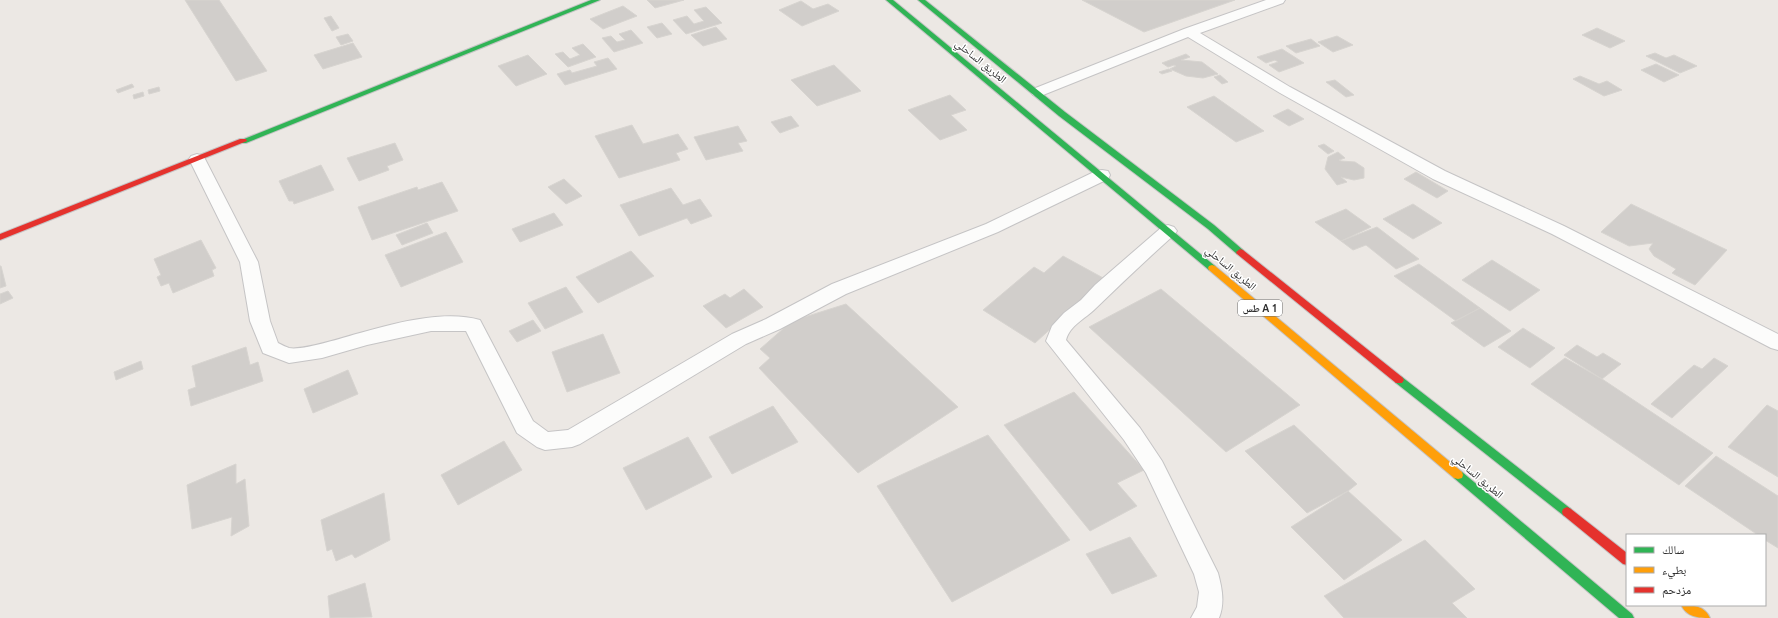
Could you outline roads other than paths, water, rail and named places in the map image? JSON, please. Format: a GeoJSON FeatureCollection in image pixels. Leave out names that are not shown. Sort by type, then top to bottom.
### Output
{"type":"FeatureCollection","features":[{"type":"Feature","properties":{"kind":"main road"},"geometry":{"type":"LineString","coordinates":[[0,237],[597,0]]}},
{"type":"Feature","properties":{"kind":"main road","name":"الطريق الساحلي"},"geometry":{"type":"LineString","coordinates":[[889,0],[1102,175],[1628,618]]}},
{"type":"Feature","properties":{"kind":"main road","name":"الطريق الساحلي"},"geometry":{"type":"LineString","coordinates":[[921,0],[1038,92],[1062,114],[1211,227],[1272,279],[1626,559]]}},
{"type":"Feature","properties":{"kind":"main road"},"geometry":{"type":"LineString","coordinates":[[918,25],[941,16]]}},
{"type":"Feature","properties":{"kind":"main road"},"geometry":{"type":"LineString","coordinates":[[1688,606],[1704,618]]}},
{"type":"Feature","properties":{"kind":"street"},"geometry":{"type":"LineString","coordinates":[[1038,92],[1189,32],[1278,0]]}},
{"type":"Feature","properties":{"kind":"street"},"geometry":{"type":"LineString","coordinates":[[1189,32],[1285,90],[1439,174],[1558,230],[1778,343]]}},
{"type":"Feature","properties":{"kind":"street"},"geometry":{"type":"LineString","coordinates":[[197,159],[249,262],[260,321],[270,348],[289,356],[322,351],[367,338],[431,324],[457,323],[473,325],[525,427],[545,441],[572,438],[739,339],[773,324],[839,289],[992,228],[1102,175]]}},
{"type":"Feature","properties":{"kind":"street"},"geometry":{"type":"LineString","coordinates":[[1168,231],[1102,290],[1088,306],[1070,318],[1059,331],[1056,341],[1132,434],[1154,467],[1206,573],[1211,592],[1210,612],[1203,618]]}}]}
